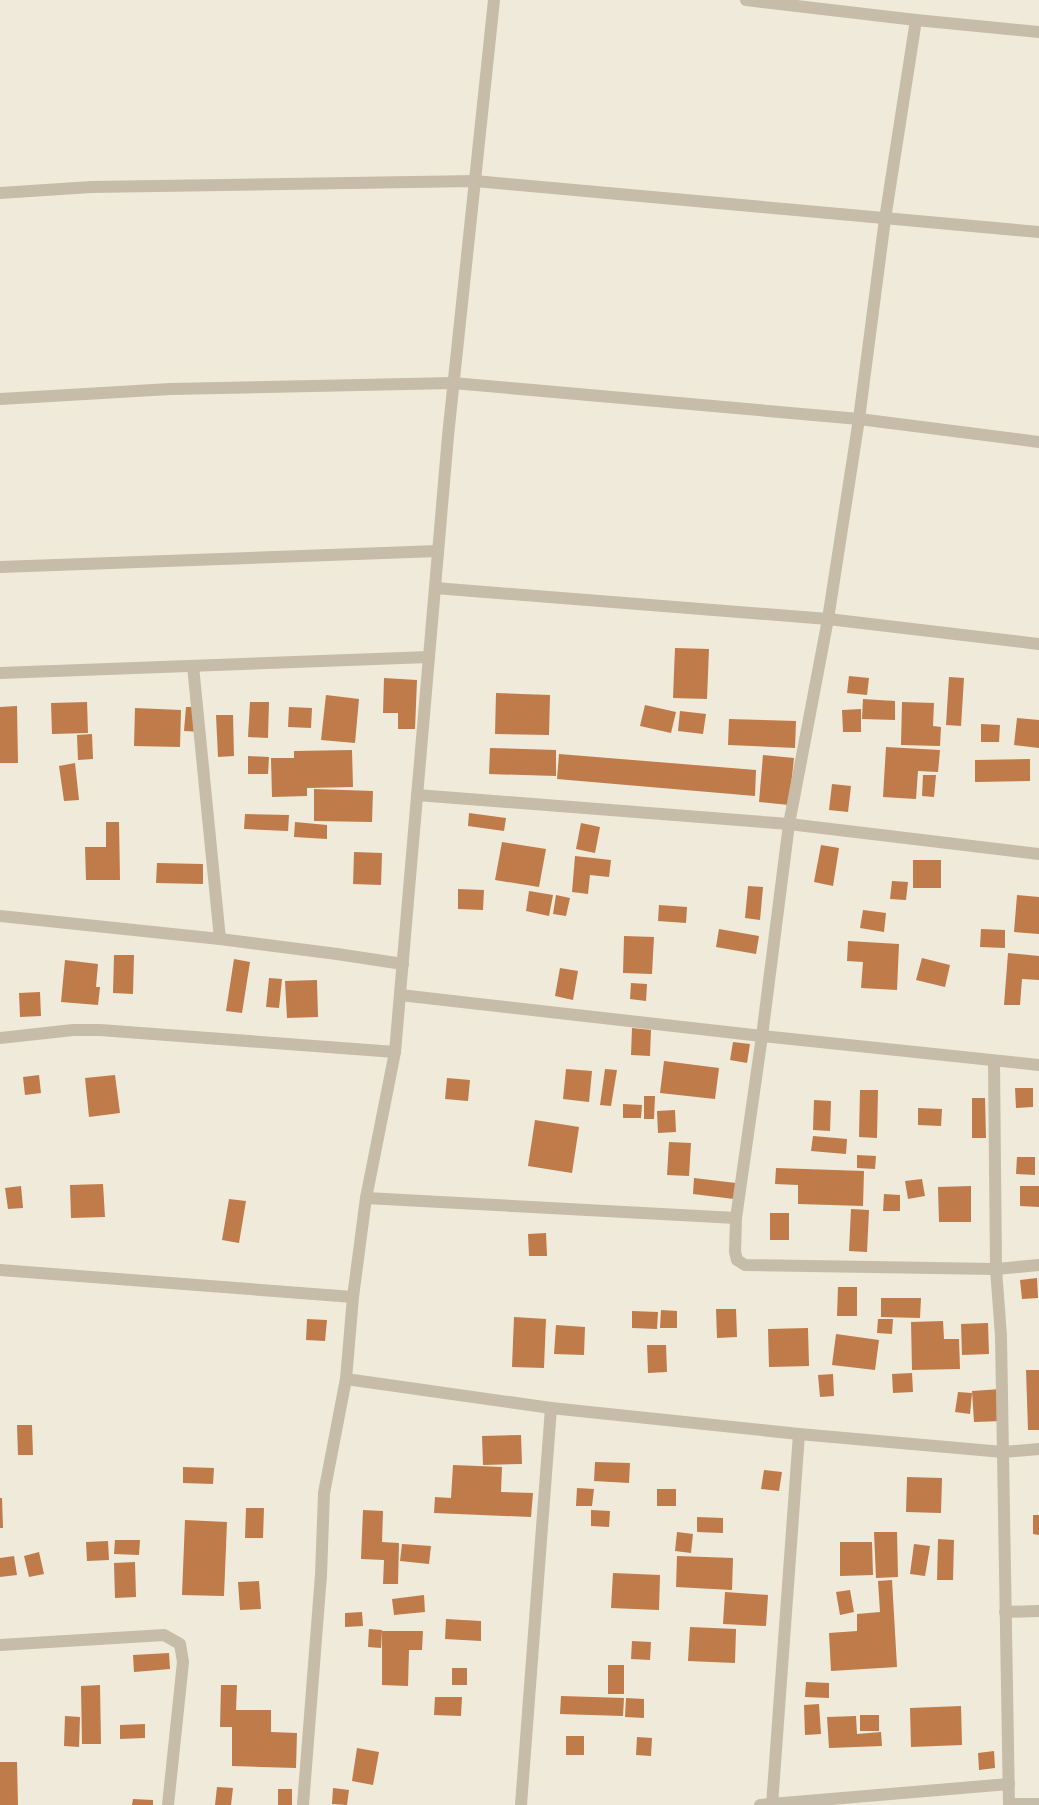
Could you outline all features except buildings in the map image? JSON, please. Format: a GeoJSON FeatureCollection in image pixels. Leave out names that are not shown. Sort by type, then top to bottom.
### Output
{"type":"FeatureCollection","features":[{"type":"Feature","properties":{"kind":"street"},"geometry":{"type":"LineString","coordinates":[[303,1805],[321,1575],[324,1493],[346,1379],[366,1198],[395,1052],[453,383],[494,0]]}},
{"type":"Feature","properties":{"kind":"street"},"geometry":{"type":"LineString","coordinates":[[746,0],[1039,32]]}},
{"type":"Feature","properties":{"kind":"street"},"geometry":{"type":"LineString","coordinates":[[916,20],[885,219],[859,418],[828,619],[789,824],[762,1036],[736,1218],[735,1252],[737,1260],[746,1265],[996,1269],[1039,1265]]}},
{"type":"Feature","properties":{"kind":"street"},"geometry":{"type":"LineString","coordinates":[[0,193],[91,187],[475,181],[1039,232]]}},
{"type":"Feature","properties":{"kind":"street"},"geometry":{"type":"LineString","coordinates":[[0,399],[170,389],[453,383],[859,418],[1039,442]]}},
{"type":"Feature","properties":{"kind":"street"},"geometry":{"type":"LineString","coordinates":[[0,567],[438,551]]}},
{"type":"Feature","properties":{"kind":"street"},"geometry":{"type":"LineString","coordinates":[[435,588],[828,619],[1039,644]]}},
{"type":"Feature","properties":{"kind":"street"},"geometry":{"type":"LineString","coordinates":[[0,673],[429,657]]}},
{"type":"Feature","properties":{"kind":"street"},"geometry":{"type":"LineString","coordinates":[[193,666],[220,939]]}},
{"type":"Feature","properties":{"kind":"street"},"geometry":{"type":"LineString","coordinates":[[417,795],[789,824],[1039,854]]}},
{"type":"Feature","properties":{"kind":"street"},"geometry":{"type":"LineString","coordinates":[[0,916],[220,939],[403,964]]}},
{"type":"Feature","properties":{"kind":"street"},"geometry":{"type":"LineString","coordinates":[[400,995],[1039,1065]]}},
{"type":"Feature","properties":{"kind":"street"},"geometry":{"type":"LineString","coordinates":[[0,1038],[73,1030],[100,1030],[395,1052]]}},
{"type":"Feature","properties":{"kind":"street"},"geometry":{"type":"LineString","coordinates":[[994,1061],[996,1269],[1001,1336],[1009,1805],[1039,1804]]}},
{"type":"Feature","properties":{"kind":"street"},"geometry":{"type":"LineString","coordinates":[[366,1198],[736,1218]]}},
{"type":"Feature","properties":{"kind":"street"},"geometry":{"type":"LineString","coordinates":[[0,1270],[354,1297]]}},
{"type":"Feature","properties":{"kind":"street"},"geometry":{"type":"LineString","coordinates":[[346,1379],[551,1408],[799,1434],[1003,1452],[1039,1449]]}},
{"type":"Feature","properties":{"kind":"street"},"geometry":{"type":"LineString","coordinates":[[521,1805],[551,1408]]}},
{"type":"Feature","properties":{"kind":"street"},"geometry":{"type":"LineString","coordinates":[[772,1805],[799,1434]]}},
{"type":"Feature","properties":{"kind":"street"},"geometry":{"type":"LineString","coordinates":[[1005,1612],[1039,1611]]}},
{"type":"Feature","properties":{"kind":"street"},"geometry":{"type":"LineString","coordinates":[[0,1645],[164,1635],[180,1644],[183,1662],[168,1805]]}},
{"type":"Feature","properties":{"kind":"street"},"geometry":{"type":"LineString","coordinates":[[760,1805],[1009,1784]]}}]}
